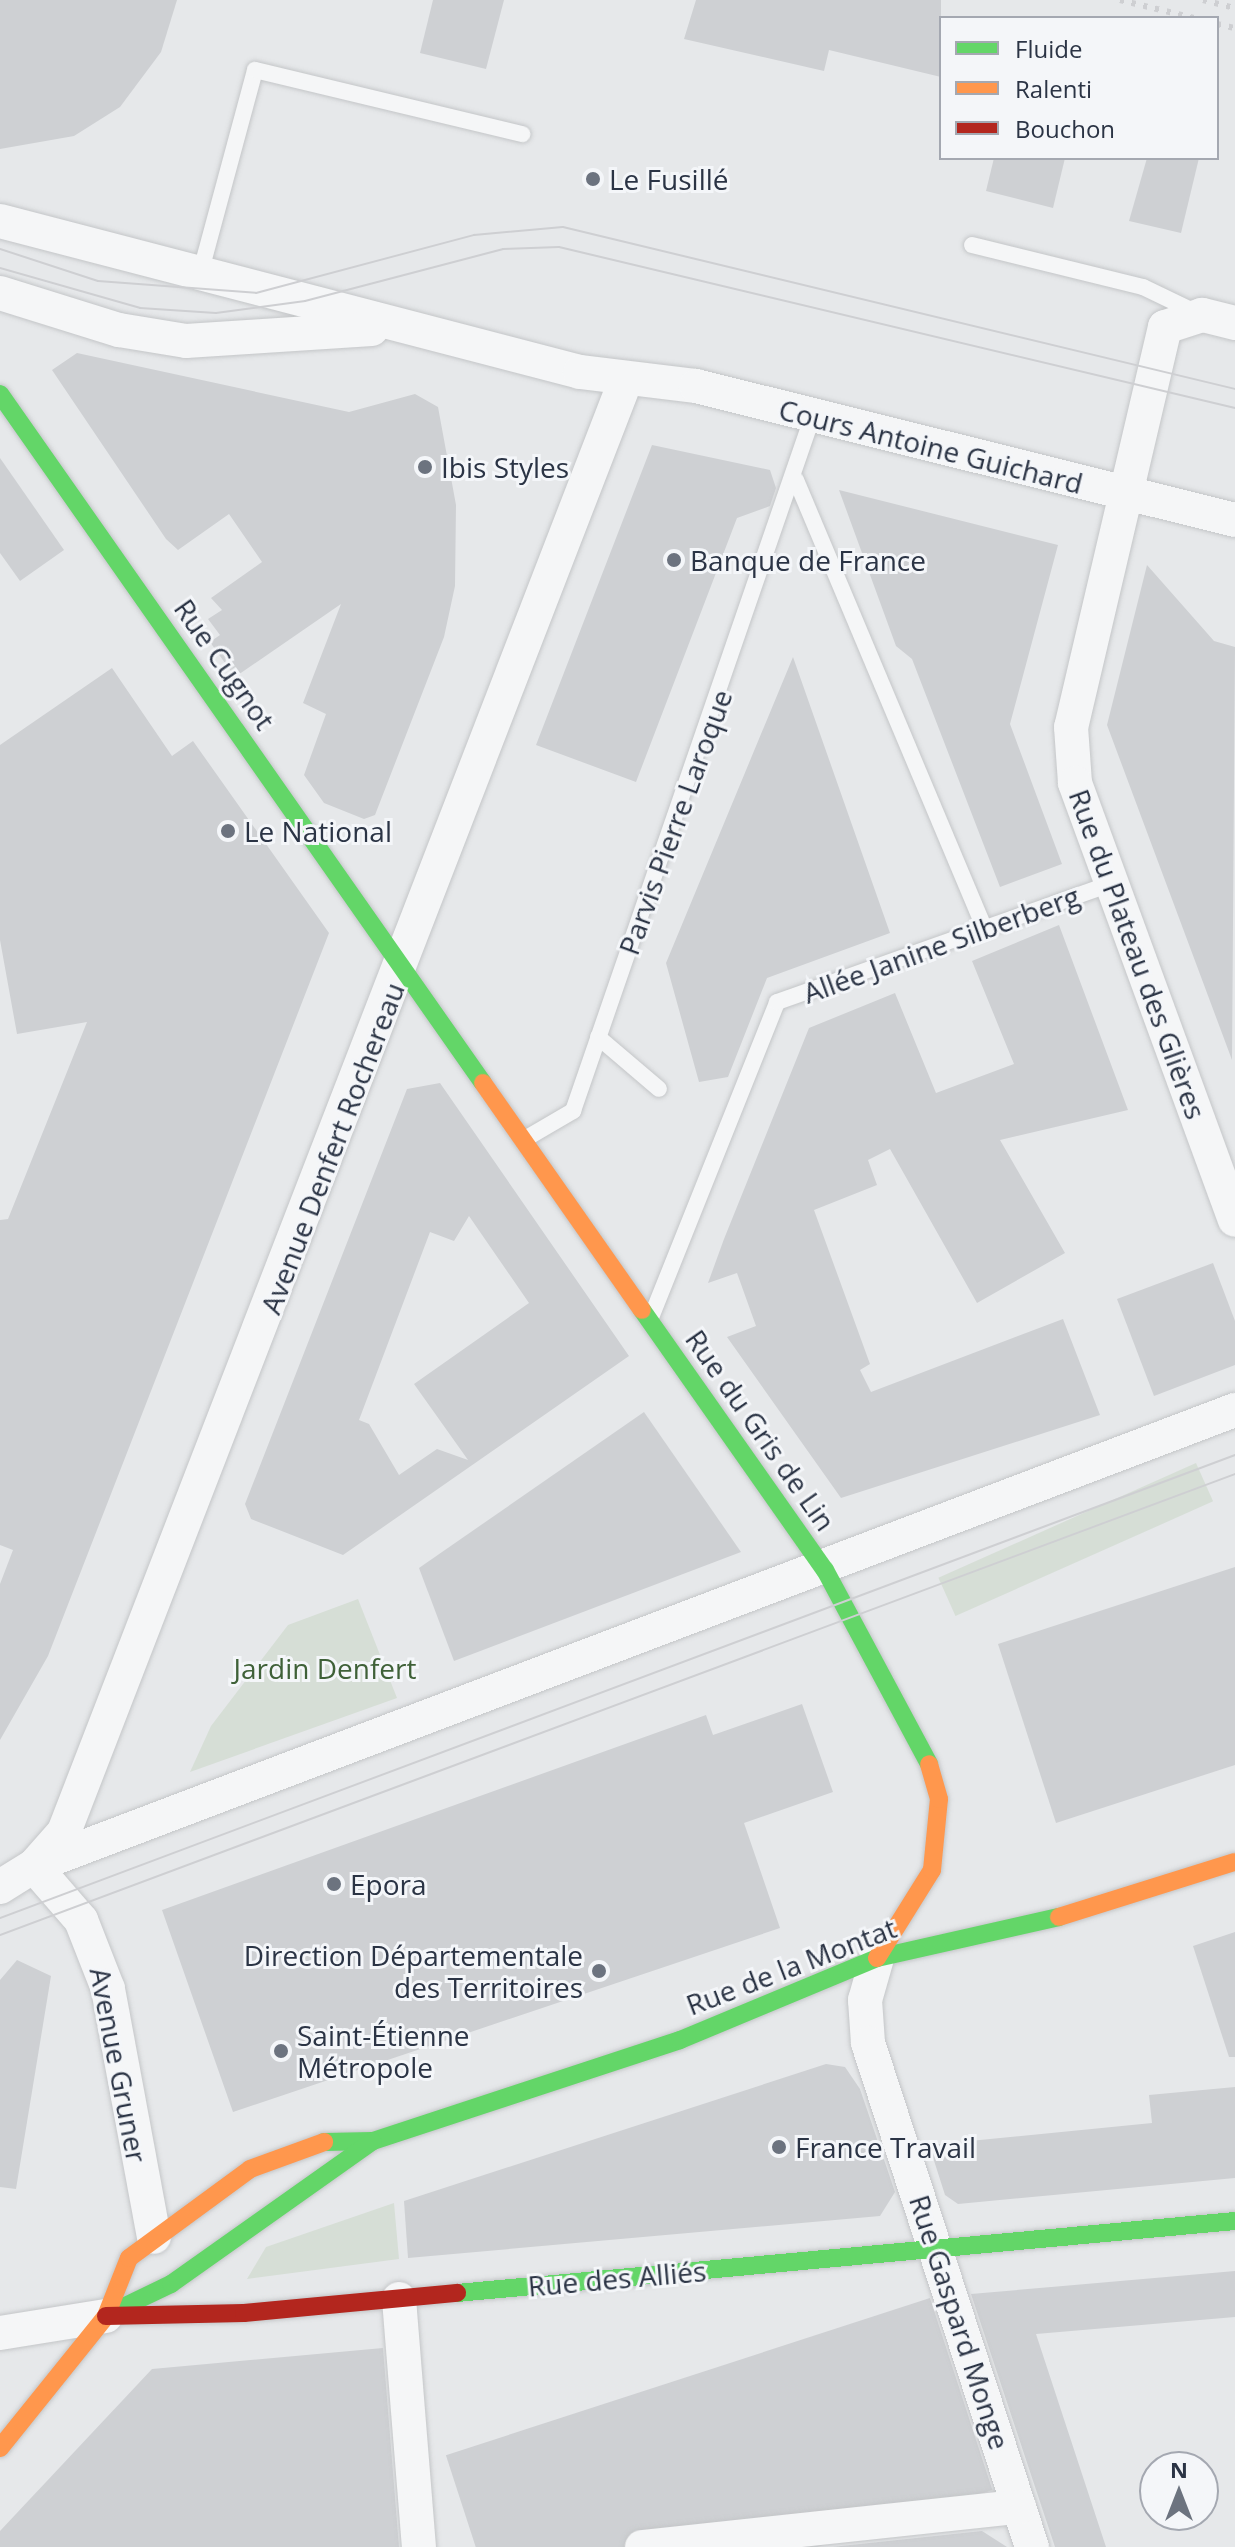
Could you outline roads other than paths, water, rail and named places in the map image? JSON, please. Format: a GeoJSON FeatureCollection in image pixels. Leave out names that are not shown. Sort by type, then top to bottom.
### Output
{"type":"FeatureCollection","features":[{"type":"Feature","properties":{"kind":"main road","name":"Rue Cugnot"},"geometry":{"type":"LineString","coordinates":[[0,394],[403,967]]}},
{"type":"Feature","properties":{"kind":"main road","name":"Rue du Gris de Lin"},"geometry":{"type":"LineString","coordinates":[[403,967],[825,1570],[924,1747],[939,1799],[932,1870],[877,1958]]}},
{"type":"Feature","properties":{"kind":"main road","name":"Rue de la Montat"},"geometry":{"type":"LineString","coordinates":[[106,2316],[171,2284],[373,2141],[680,2040],[877,1958],[1046,1921],[1235,1862]]}},
{"type":"Feature","properties":{"kind":"main road","name":"Rue de la Montat"},"geometry":{"type":"LineString","coordinates":[[106,2316],[129,2258],[222,2187],[288,2153],[318,2142],[373,2141]]}},
{"type":"Feature","properties":{"kind":"main road","name":"Rue des Alliés"},"geometry":{"type":"LineString","coordinates":[[106,2316],[399,2299],[1235,2221]]}},
{"type":"Feature","properties":{"kind":"main road"},"geometry":{"type":"LineString","coordinates":[[0,2448],[106,2316]]}},
{"type":"Feature","properties":{"kind":"street","name":"Cours Antoine Guichard"},"geometry":{"type":"LineString","coordinates":[[0,221],[625,382],[663,380],[1235,520]]}},
{"type":"Feature","properties":{"kind":"street"},"geometry":{"type":"LineString","coordinates":[[0,293],[119,330],[186,341],[407,328]]}},
{"type":"Feature","properties":{"kind":"street"},"geometry":{"type":"LineString","coordinates":[[1202,315],[1235,323]]}},
{"type":"Feature","properties":{"kind":"street","name":"Rue du Plateau des Glières"},"geometry":{"type":"LineString","coordinates":[[1202,315],[1165,327],[1123,495],[1071,727],[1075,783],[1235,1220]]}},
{"type":"Feature","properties":{"kind":"street","name":"Avenue Denfert Rochereau"},"geometry":{"type":"LineString","coordinates":[[0,1887],[34,1866],[64,1832],[403,967],[625,382]]}},
{"type":"Feature","properties":{"kind":"street"},"geometry":{"type":"LineString","coordinates":[[34,1866],[825,1570],[1235,1410]]}},
{"type":"Feature","properties":{"kind":"street","name":"Avenue Gruner"},"geometry":{"type":"LineString","coordinates":[[34,1866],[81,1920],[104,1974],[154,2237]]}},
{"type":"Feature","properties":{"kind":"street","name":"Rue Gaspard Monge"},"geometry":{"type":"LineString","coordinates":[[877,1958],[865,2000],[868,2043],[1032,2547]]}},
{"type":"Feature","properties":{"kind":"street"},"geometry":{"type":"LineString","coordinates":[[399,2299],[419,2547]]}},
{"type":"Feature","properties":{"kind":"street","name":"Rue des Alliés"},"geometry":{"type":"LineString","coordinates":[[0,2333],[106,2316]]}},
{"type":"Feature","properties":{"kind":"street"},"geometry":{"type":"LineString","coordinates":[[642,2547],[1019,2507]]}},
{"type":"Feature","properties":{"kind":"lane"},"geometry":{"type":"LineString","coordinates":[[200,274],[255,70],[522,134]]}},
{"type":"Feature","properties":{"kind":"lane"},"geometry":{"type":"LineString","coordinates":[[972,245],[1143,287],[1202,315]]}},
{"type":"Feature","properties":{"kind":"lane","name":"Parvis Pierre Laroque"},"geometry":{"type":"LineString","coordinates":[[524,1140],[573,1111],[796,480],[813,415]]}},
{"type":"Feature","properties":{"kind":"lane"},"geometry":{"type":"LineString","coordinates":[[796,480],[984,928]]}},
{"type":"Feature","properties":{"kind":"lane","name":"Allée Janine Silberberg"},"geometry":{"type":"LineString","coordinates":[[650,1320],[777,1002],[1111,884]]}},
{"type":"Feature","properties":{"kind":"lane"},"geometry":{"type":"LineString","coordinates":[[598,1037],[659,1089]]}},
{"type":"Feature","properties":{"kind":"tram line"},"geometry":{"type":"LineString","coordinates":[[0,249],[98,281],[256,293],[474,235],[563,227],[1235,389]]}},
{"type":"Feature","properties":{"kind":"tram line"},"geometry":{"type":"LineString","coordinates":[[0,268],[140,308],[216,313],[305,301],[503,249],[559,247],[1235,408]]}},
{"type":"Feature","properties":{"kind":"tram line"},"geometry":{"type":"LineString","coordinates":[[0,1918],[1235,1455]]}},
{"type":"Feature","properties":{"kind":"tram line"},"geometry":{"type":"LineString","coordinates":[[0,1935],[1235,1474]]}},
{"type":"Feature","properties":{"kind":"railway"},"geometry":{"type":"LineString","coordinates":[[1120,0],[1186,16]]}},
{"type":"Feature","properties":{"kind":"railway"},"geometry":{"type":"LineString","coordinates":[[1203,0],[1235,8]]}},
{"type":"Feature","properties":{"kind":"railway"},"geometry":{"type":"LineString","coordinates":[[1219,24],[1235,28]]}},
{"type":"Feature","properties":{"kind":"place","name":"Le Fusillé"},"geometry":{"type":"Point","coordinates":[593,179]}},
{"type":"Feature","properties":{"kind":"place","name":"Ibis Styles"},"geometry":{"type":"Point","coordinates":[425,467]}},
{"type":"Feature","properties":{"kind":"place","name":"Banque de France"},"geometry":{"type":"Point","coordinates":[674,560]}},
{"type":"Feature","properties":{"kind":"place","name":"Le National"},"geometry":{"type":"Point","coordinates":[228,831]}},
{"type":"Feature","properties":{"kind":"place","name":"Epora"},"geometry":{"type":"Point","coordinates":[334,1884]}},
{"type":"Feature","properties":{"kind":"place","name":"Direction Départementale des Territoires"},"geometry":{"type":"Point","coordinates":[599,1971]}},
{"type":"Feature","properties":{"kind":"place","name":"Saint-Étienne Métropole"},"geometry":{"type":"Point","coordinates":[281,2051]}},
{"type":"Feature","properties":{"kind":"place","name":"France Travail"},"geometry":{"type":"Point","coordinates":[779,2147]}},
{"type":"Feature","properties":{"kind":"park label","name":"Jardin Denfert"},"geometry":{"type":"Point","coordinates":[325,1668]}}]}
